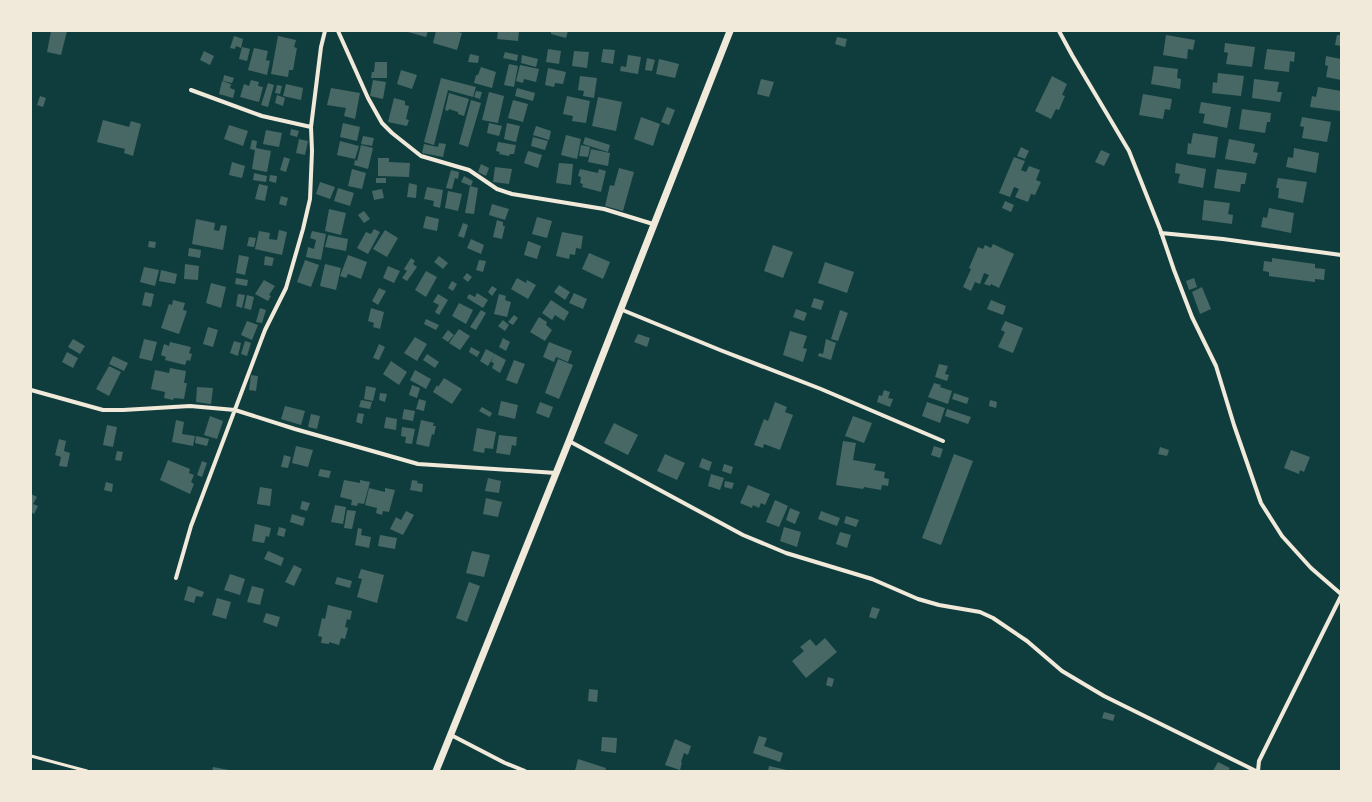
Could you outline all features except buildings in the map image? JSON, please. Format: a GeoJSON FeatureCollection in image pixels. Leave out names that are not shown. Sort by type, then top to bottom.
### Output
{"type":"FeatureCollection","features":[{"type":"Feature","properties":{"kind":"street"},"geometry":{"type":"LineString","coordinates":[[176,578],[191,526],[265,330],[286,288],[303,229],[310,199],[312,151],[311,127],[321,47],[325,31]]}},
{"type":"Feature","properties":{"kind":"street"},"geometry":{"type":"LineString","coordinates":[[338,31],[365,91],[382,123],[420,156],[469,170],[497,189],[512,194],[604,209],[653,224]]}},
{"type":"Feature","properties":{"kind":"street"},"geometry":{"type":"LineString","coordinates":[[436,771],[569,441],[730,31]]}},
{"type":"Feature","properties":{"kind":"street"},"geometry":{"type":"LineString","coordinates":[[569,441],[743,535],[786,553],[872,579],[918,599],[939,605],[980,612],[1027,641],[1062,671],[1104,696],[1256,771],[1259,761],[1341,595],[1311,568],[1282,536],[1260,503],[1216,366],[1192,317],[1129,151],[1059,31]]}},
{"type":"Feature","properties":{"kind":"street"},"geometry":{"type":"LineString","coordinates":[[191,90],[262,116],[311,127]]}},
{"type":"Feature","properties":{"kind":"street"},"geometry":{"type":"LineString","coordinates":[[1161,233],[1341,255]]}},
{"type":"Feature","properties":{"kind":"street"},"geometry":{"type":"LineString","coordinates":[[620,309],[821,389],[943,441]]}},
{"type":"Feature","properties":{"kind":"street"},"geometry":{"type":"LineString","coordinates":[[31,390],[103,410],[190,406],[235,410],[295,429],[418,464],[556,473]]}},
{"type":"Feature","properties":{"kind":"street"},"geometry":{"type":"LineString","coordinates":[[451,735],[505,763],[525,771]]}},
{"type":"Feature","properties":{"kind":"lane"},"geometry":{"type":"LineString","coordinates":[[31,756],[87,771]]}}]}
